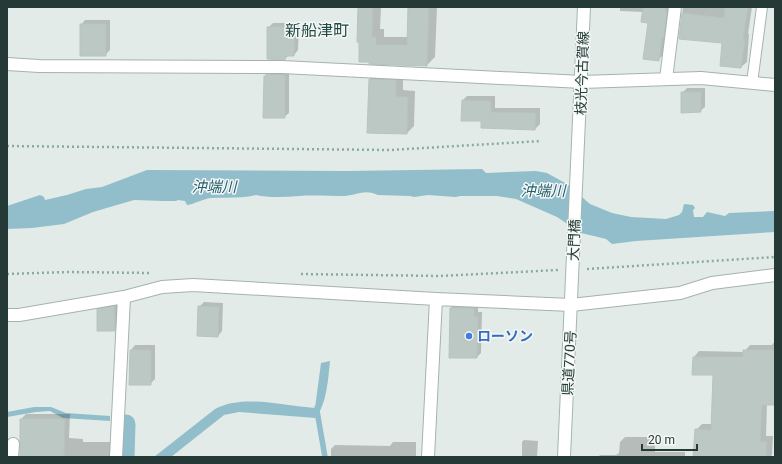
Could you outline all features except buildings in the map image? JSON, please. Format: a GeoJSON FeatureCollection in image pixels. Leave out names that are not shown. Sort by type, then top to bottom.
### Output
{"type":"FeatureCollection","features":[{"type":"Feature","properties":{"kind":"street","name":"枝光今古賀線"},"geometry":{"type":"LineString","coordinates":[[579,139],[584,7]]}},
{"type":"Feature","properties":{"kind":"street"},"geometry":{"type":"LineString","coordinates":[[666,78],[675,7]]}},
{"type":"Feature","properties":{"kind":"street"},"geometry":{"type":"LineString","coordinates":[[7,64],[39,66],[282,67],[582,82],[701,78],[775,85]]}},
{"type":"Feature","properties":{"kind":"street","name":"大門橋"},"geometry":{"type":"LineString","coordinates":[[573,270],[579,139]]}},
{"type":"Feature","properties":{"kind":"street","name":"県道770号"},"geometry":{"type":"LineString","coordinates":[[564,457],[573,270]]}},
{"type":"Feature","properties":{"kind":"street"},"geometry":{"type":"LineString","coordinates":[[7,315],[19,315],[124,297],[162,287],[192,285],[572,305],[680,293],[712,283],[775,275]]}},
{"type":"Feature","properties":{"kind":"street"},"geometry":{"type":"LineString","coordinates":[[116,457],[124,297]]}},
{"type":"Feature","properties":{"kind":"street"},"geometry":{"type":"LineString","coordinates":[[428,457],[436,299]]}},
{"type":"Feature","properties":{"kind":"street"},"geometry":{"type":"LineString","coordinates":[[12,457],[13,444]]}},
{"type":"Feature","properties":{"kind":"lane"},"geometry":{"type":"LineString","coordinates":[[752,83],[762,7]]}},
{"type":"Feature","properties":{"kind":"path"},"geometry":{"type":"LineString","coordinates":[[7,146],[390,150],[542,141]]}},
{"type":"Feature","properties":{"kind":"path"},"geometry":{"type":"LineString","coordinates":[[300,274],[440,276],[573,270],[775,257]]}},
{"type":"Feature","properties":{"kind":"path"},"geometry":{"type":"LineString","coordinates":[[7,274],[68,272],[152,273]]}},
{"type":"Feature","properties":{"kind":"water","name":"沖端川"},"geometry":{"type":"Polygon","coordinates":[[[482,169],[486,173],[536,171],[547,173],[567,184],[590,204],[612,213],[631,217],[666,219],[679,215],[682,212],[684,204],[693,205],[695,208],[693,210],[694,217],[703,217],[707,212],[725,216],[729,213],[775,211],[775,232],[636,241],[612,244],[606,239],[581,233],[557,217],[516,199],[497,196],[456,197],[428,195],[414,197],[378,195],[369,192],[345,196],[266,197],[256,195],[211,198],[187,205],[185,201],[178,200],[134,200],[93,212],[64,224],[7,229],[7,206],[40,195],[44,197],[45,200],[86,189],[102,187],[147,170],[347,171],[482,169]]]}},
{"type":"Feature","properties":{"kind":"water"},"geometry":{"type":"Polygon","coordinates":[[[330,361],[325,398],[316,418],[239,412],[224,415],[171,457],[154,457],[215,409],[226,405],[238,402],[264,402],[315,408],[321,363],[330,361]]]}},
{"type":"Feature","properties":{"kind":"water"},"geometry":{"type":"Polygon","coordinates":[[[34,407],[51,407],[66,413],[110,416],[110,421],[63,418],[50,411],[7,417],[7,412],[34,407]]]}},
{"type":"Feature","properties":{"kind":"waterway"},"geometry":{"type":"LineString","coordinates":[[317,408],[325,457]]}},
{"type":"Feature","properties":{"kind":"waterway"},"geometry":{"type":"LineString","coordinates":[[125,457],[126,424]]}},
{"type":"Feature","properties":{"kind":"place","name":"ローソン"},"geometry":{"type":"Point","coordinates":[469,336]}},
{"type":"Feature","properties":{"kind":"district","name":"新船津町"},"geometry":{"type":"Point","coordinates":[317,30]}}]}
